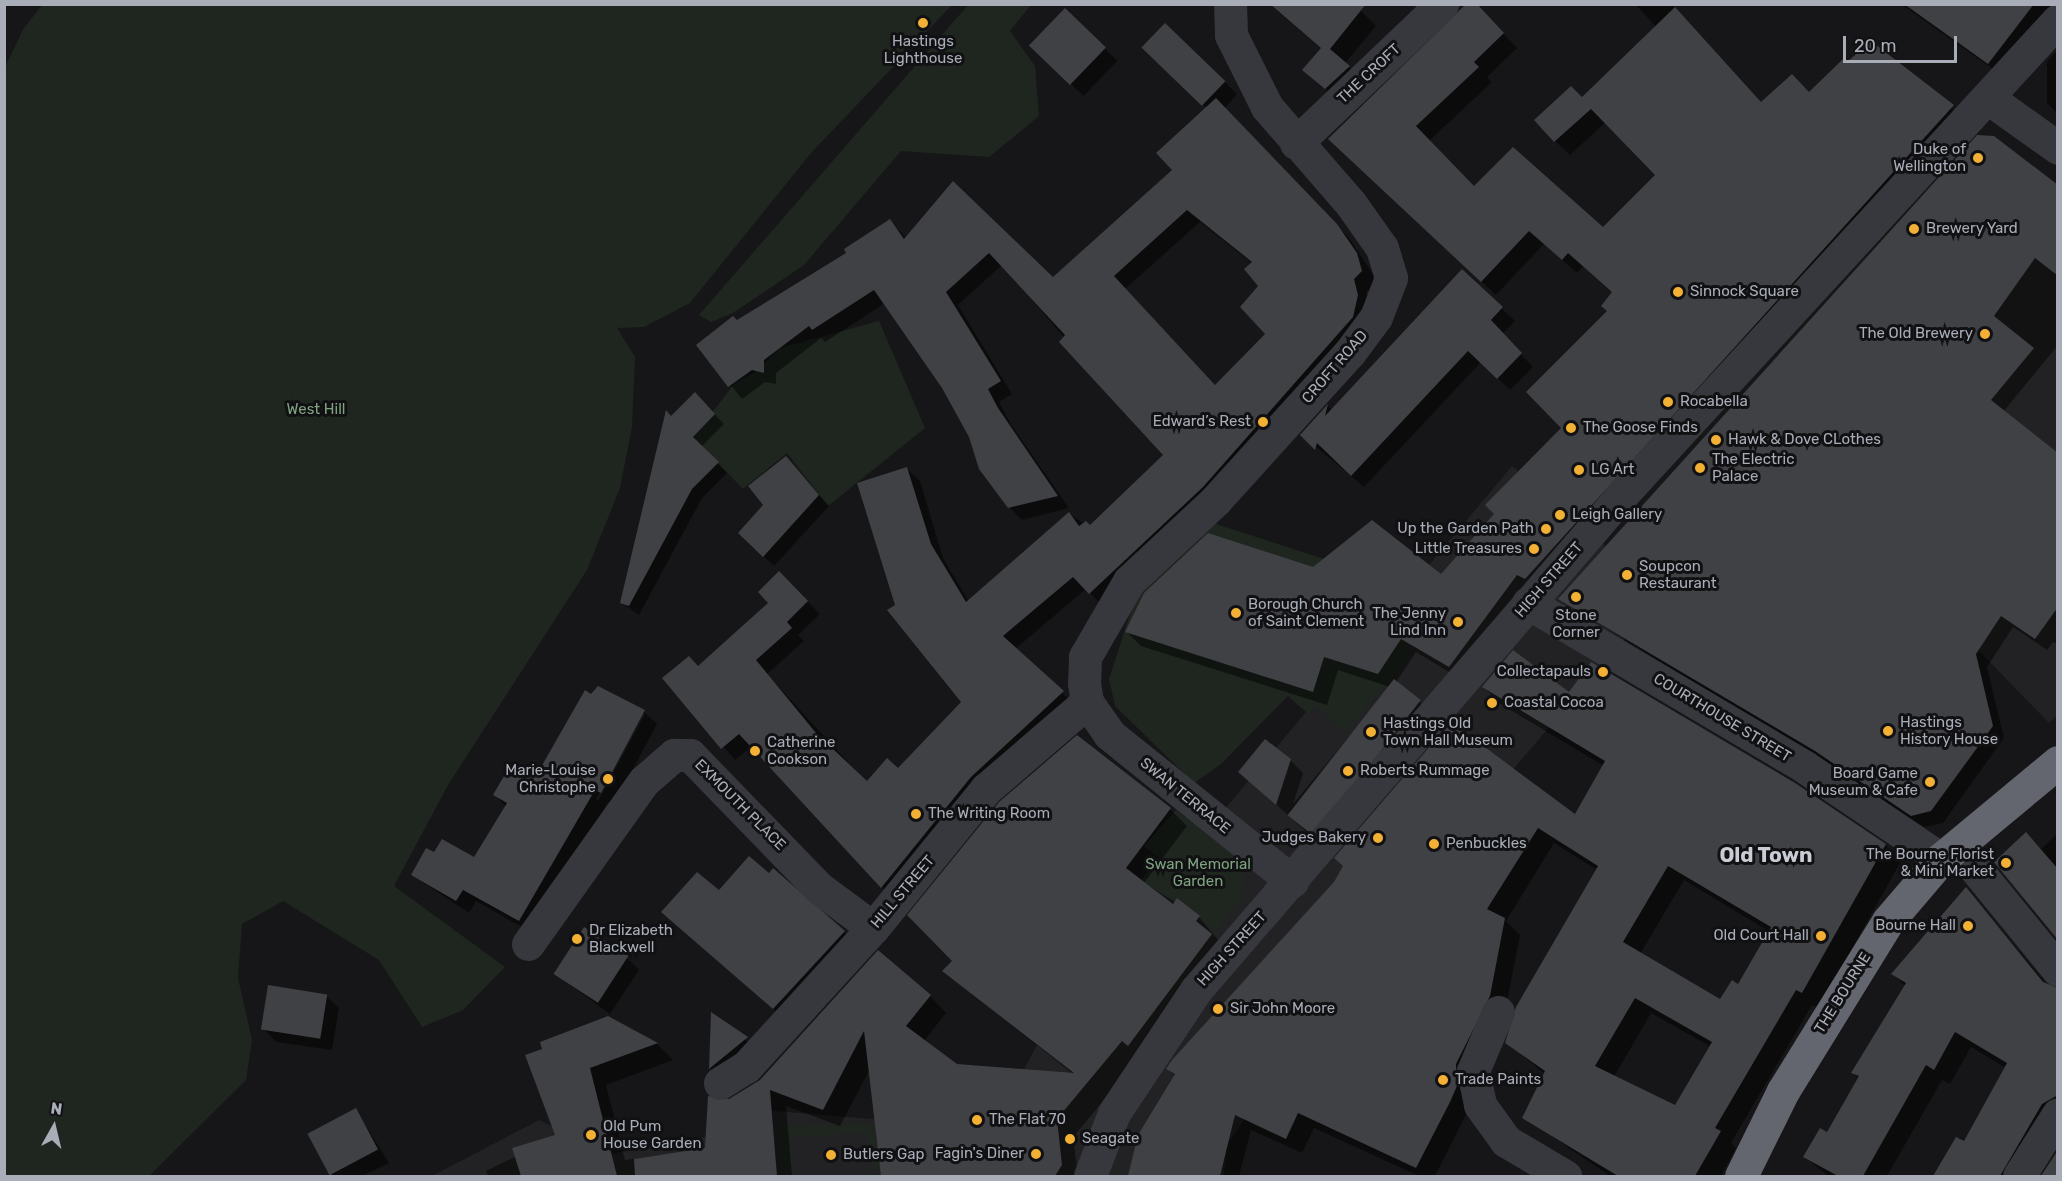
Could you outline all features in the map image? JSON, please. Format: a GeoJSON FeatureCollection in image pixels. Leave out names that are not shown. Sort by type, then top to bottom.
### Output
{"type":"FeatureCollection","features":[{"type":"Feature","properties":{"kind":"highway","name":"THE BOURNE"},"geometry":{"type":"LineString","coordinates":[[1741,1176],[1830,1012],[1888,921],[1949,853],[2058,762]]}},
{"type":"Feature","properties":{"kind":"street","name":"CROFT ROAD"},"geometry":{"type":"LineString","coordinates":[[1087,702],[1085,657],[1129,581],[1216,500],[1376,317],[1391,278],[1382,248],[1296,143],[1249,75],[1231,35],[1230,4]]}},
{"type":"Feature","properties":{"kind":"street","name":"THE CROFT"},"geometry":{"type":"LineString","coordinates":[[1296,143],[1442,4]]}},
{"type":"Feature","properties":{"kind":"street","name":"HIGH STREET"},"geometry":{"type":"LineString","coordinates":[[1090,1176],[1114,1113],[1160,1037],[1528,603],[1768,331],[1988,98],[2058,20]]}},
{"type":"Feature","properties":{"kind":"street"},"geometry":{"type":"LineString","coordinates":[[1988,98],[2058,148]]}},
{"type":"Feature","properties":{"kind":"street","name":"COURTHOUSE STREET"},"geometry":{"type":"LineString","coordinates":[[1528,603],[1949,853],[2058,970]]}},
{"type":"Feature","properties":{"kind":"street","name":"SWAN TERRACE"},"geometry":{"type":"LineString","coordinates":[[1087,702],[1125,747],[1292,882]]}},
{"type":"Feature","properties":{"kind":"street","name":"HILL STREET"},"geometry":{"type":"LineString","coordinates":[[720,1083],[747,1066],[873,928],[986,789],[1087,702]]}},
{"type":"Feature","properties":{"kind":"street","name":"EXMOUTH PLACE"},"geometry":{"type":"LineString","coordinates":[[528,944],[644,782],[674,754],[690,755],[819,888],[873,928]]}},
{"type":"Feature","properties":{"kind":"street"},"geometry":{"type":"LineString","coordinates":[[1498,1012],[1473,1071],[1480,1105],[1506,1141],[1565,1176]]}},
{"type":"Feature","properties":{"kind":"street"},"geometry":{"type":"LineString","coordinates":[[2019,1176],[2058,1114]]}},
{"type":"Feature","properties":{"kind":"shaded area"},"geometry":{"type":"Polygon","coordinates":[[[2035,258],[2057,276],[2058,715],[2049,723],[1977,649],[2057,535],[1932,407],[1989,277],[2018,282],[2035,258]]]}},
{"type":"Feature","properties":{"kind":"shaded area"},"geometry":{"type":"Polygon","coordinates":[[[1512,466],[1663,595],[1342,968],[1226,1147],[1224,1176],[432,1176],[539,1120],[610,1154],[710,1136],[739,1108],[872,1119],[1005,1105],[1054,1013],[1512,466]]]}},
{"type":"Feature","properties":{"kind":"green space","name":"West Hill"},"geometry":{"type":"Polygon","coordinates":[[[43,4],[952,5],[811,153],[690,303],[644,327],[617,328],[635,357],[632,427],[620,488],[587,570],[448,785],[394,886],[505,967],[463,1010],[422,1027],[379,960],[283,901],[242,924],[238,978],[252,1040],[246,1080],[149,1176],[5,1176],[4,69],[24,28],[43,4]]]}},
{"type":"Feature","properties":{"kind":"green space"},"geometry":{"type":"Polygon","coordinates":[[[968,5],[1031,5],[1010,31],[1035,66],[1039,116],[989,157],[901,151],[804,265],[733,313],[711,322],[699,315],[968,5]]]}},
{"type":"Feature","properties":{"kind":"green space"},"geometry":{"type":"Polygon","coordinates":[[[879,321],[925,428],[828,506],[787,453],[743,489],[693,437],[735,383],[757,371],[780,348],[879,321]]]}},
{"type":"Feature","properties":{"kind":"green space"},"geometry":{"type":"Polygon","coordinates":[[[1210,522],[1352,568],[1405,634],[1408,661],[1345,732],[1315,707],[1308,714],[1288,696],[1221,764],[1194,783],[1115,706],[1109,679],[1139,587],[1210,522]]]}},
{"type":"Feature","properties":{"kind":"green space","name":"Swan Memorial Garden"},"geometry":{"type":"Polygon","coordinates":[[[1176,810],[1232,851],[1244,869],[1242,898],[1216,931],[1141,880],[1159,858],[1144,846],[1176,810]]]}},
{"type":"Feature","properties":{"kind":"green space"},"geometry":{"type":"Polygon","coordinates":[[[873,1123],[879,1169],[872,1170],[866,1133],[793,1137],[787,1146],[796,1158],[783,1176],[779,1126],[873,1123]]]}},
{"type":"Feature","properties":{"kind":"building"},"geometry":{"type":"Polygon","coordinates":[[[1270,4],[1366,4],[1330,49],[1350,66],[1325,89],[1302,70],[1321,48],[1270,4]]]}},
{"type":"Feature","properties":{"kind":"building"},"geometry":{"type":"Polygon","coordinates":[[[1466,4],[1477,4],[1504,33],[1474,62],[1479,67],[1416,126],[1474,186],[1513,147],[1603,227],[1655,175],[1591,109],[1554,142],[1534,120],[1571,86],[1582,97],[1675,7],[1761,102],[1792,74],[1809,92],[1843,59],[1846,63],[1871,41],[1954,105],[1525,579],[1517,575],[1449,667],[1401,639],[1378,674],[1324,657],[1313,692],[1125,632],[1144,593],[1208,533],[1313,567],[1372,520],[1441,574],[1494,514],[1485,505],[1561,428],[1526,392],[1607,311],[1601,306],[1612,292],[1568,253],[1562,260],[1529,231],[1481,282],[1328,139],[1466,4]]]}},
{"type":"Feature","properties":{"kind":"building"},"geometry":{"type":"Polygon","coordinates":[[[1904,4],[2034,4],[1988,64],[1904,4]]]}},
{"type":"Feature","properties":{"kind":"building"},"geometry":{"type":"Polygon","coordinates":[[[1065,8],[1106,48],[1070,85],[1029,45],[1065,8]]]}},
{"type":"Feature","properties":{"kind":"building"},"geometry":{"type":"Polygon","coordinates":[[[1165,23],[1225,81],[1202,106],[1141,47],[1165,23]]]}},
{"type":"Feature","properties":{"kind":"building"},"geometry":{"type":"Polygon","coordinates":[[[1216,98],[1337,224],[1357,253],[1362,271],[1354,279],[1358,295],[1353,317],[1203,487],[1089,594],[1073,577],[1003,636],[1064,691],[971,777],[881,888],[739,734],[721,749],[662,678],[689,656],[698,666],[768,603],[758,592],[779,571],[808,601],[787,622],[792,628],[756,660],[816,733],[867,781],[887,758],[898,768],[961,702],[887,610],[895,605],[857,483],[907,467],[931,544],[966,602],[1069,512],[1079,526],[1086,521],[1090,525],[1163,455],[1059,342],[1065,335],[989,253],[946,292],[1001,381],[988,389],[998,408],[1058,496],[1008,508],[979,469],[969,437],[942,388],[874,290],[812,330],[809,326],[764,360],[764,373],[752,370],[728,387],[696,345],[733,316],[737,320],[846,253],[844,249],[890,219],[904,239],[953,181],[1053,277],[1172,170],[1156,153],[1216,98]],[[1187,210],[1114,276],[1215,385],[1265,334],[1240,307],[1258,286],[1244,269],[1252,262],[1187,210]]]}},
{"type":"Feature","properties":{"kind":"building"},"geometry":{"type":"Polygon","coordinates":[[[1977,135],[1994,136],[2058,185],[2058,276],[2035,258],[1994,316],[2034,348],[1991,400],[2058,453],[2058,607],[2035,639],[2001,616],[1976,654],[1993,726],[1931,811],[1911,816],[1815,751],[1558,599],[1977,135]]]}},
{"type":"Feature","properties":{"kind":"building"},"geometry":{"type":"Polygon","coordinates":[[[1462,269],[1503,307],[1491,320],[1522,353],[1497,379],[1468,351],[1351,476],[1317,443],[1315,450],[1300,435],[1328,404],[1325,416],[1462,269]]]}},
{"type":"Feature","properties":{"kind":"building"},"geometry":{"type":"Polygon","coordinates":[[[695,392],[715,414],[693,437],[719,462],[692,489],[629,606],[620,603],[666,410],[671,416],[695,392]]]}},
{"type":"Feature","properties":{"kind":"building"},"geometry":{"type":"Polygon","coordinates":[[[786,456],[819,495],[763,557],[738,533],[763,505],[748,486],[786,456]]]}},
{"type":"Feature","properties":{"kind":"building"},"geometry":{"type":"Polygon","coordinates":[[[1513,650],[1569,692],[1591,662],[1795,783],[1886,844],[1802,993],[1796,990],[1715,1128],[1721,1131],[1695,1176],[1618,1176],[1522,1118],[1545,1071],[1505,1043],[1516,1007],[1598,866],[1538,828],[1487,909],[1505,918],[1490,996],[1456,1064],[1457,1086],[1416,1168],[1298,1113],[1286,1139],[1235,1115],[1220,1176],[1128,1176],[1138,1135],[1175,1074],[1166,1069],[1172,1060],[1334,882],[1343,866],[1334,858],[1451,722],[1575,814],[1605,761],[1482,687],[1513,650]],[[1668,866],[1623,942],[1720,999],[1732,980],[1738,984],[1771,927],[1668,866]],[[1635,998],[1595,1066],[1675,1105],[1712,1042],[1635,998]]]}},
{"type":"Feature","properties":{"kind":"building"},"geometry":{"type":"Polygon","coordinates":[[[1394,679],[1421,700],[1314,836],[1287,815],[1394,679]]]}},
{"type":"Feature","properties":{"kind":"building"},"geometry":{"type":"Polygon","coordinates":[[[598,686],[645,710],[601,793],[595,790],[519,921],[463,890],[456,901],[411,875],[426,848],[434,852],[442,839],[474,857],[507,803],[493,795],[511,764],[536,776],[585,690],[591,694],[598,686]]]}},
{"type":"Feature","properties":{"kind":"building"},"geometry":{"type":"Polygon","coordinates":[[[1077,735],[1171,808],[1126,868],[1173,904],[1177,898],[1200,916],[1196,921],[1212,934],[1128,1046],[1122,1041],[1057,1119],[1062,1165],[1055,1176],[881,1176],[864,1031],[823,1110],[770,1090],[777,1176],[635,1176],[634,1159],[705,1148],[708,1096],[729,1099],[760,1080],[878,950],[931,995],[906,1026],[957,1064],[1074,1073],[942,971],[952,961],[907,915],[999,802],[1077,735]]]}},
{"type":"Feature","properties":{"kind":"building"},"geometry":{"type":"Polygon","coordinates":[[[1265,739],[1291,759],[1276,805],[1238,772],[1265,739]]]}},
{"type":"Feature","properties":{"kind":"building"},"geometry":{"type":"Polygon","coordinates":[[[2026,832],[2058,869],[2058,940],[1994,862],[2026,832]]]}},
{"type":"Feature","properties":{"kind":"building"},"geometry":{"type":"Polygon","coordinates":[[[749,856],[769,873],[773,868],[845,931],[773,1009],[661,912],[697,872],[719,890],[749,856]]]}},
{"type":"Feature","properties":{"kind":"building"},"geometry":{"type":"Polygon","coordinates":[[[1966,887],[2043,982],[2058,988],[2058,1095],[2042,1104],[2000,1176],[1933,1176],[1956,1137],[1964,1141],[2007,1063],[1955,1032],[1934,1070],[1926,1065],[1863,1176],[1838,1176],[1803,1157],[1820,1128],[1827,1132],[1859,1076],[1851,1073],[1906,983],[1891,974],[1966,887]]]}},
{"type":"Feature","properties":{"kind":"building"},"geometry":{"type":"Polygon","coordinates":[[[584,927],[628,956],[598,1003],[554,974],[584,927]]]}},
{"type":"Feature","properties":{"kind":"building"},"geometry":{"type":"Polygon","coordinates":[[[268,985],[327,994],[320,1039],[261,1029],[268,985]]]}},
{"type":"Feature","properties":{"kind":"building"},"geometry":{"type":"Polygon","coordinates":[[[711,1012],[748,1037],[709,1069],[711,1012]]]}},
{"type":"Feature","properties":{"kind":"building"},"geometry":{"type":"Polygon","coordinates":[[[608,1016],[658,1043],[590,1068],[617,1176],[521,1176],[512,1148],[555,1135],[525,1055],[542,1049],[540,1042],[608,1016]]]}},
{"type":"Feature","properties":{"kind":"building"},"geometry":{"type":"Polygon","coordinates":[[[356,1108],[378,1149],[330,1175],[307,1134],[356,1108]]]}},
{"type":"Feature","properties":{"kind":"building"},"geometry":{"type":"Polygon","coordinates":[[[2058,1150],[2058,1176],[2041,1176],[2058,1150]]]}},
{"type":"Feature","properties":{"kind":"place","name":"Hastings Lighthouse"},"geometry":{"type":"Point","coordinates":[923,23]}},
{"type":"Feature","properties":{"kind":"place","name":"Duke of Wellington"},"geometry":{"type":"Point","coordinates":[1978,158]}},
{"type":"Feature","properties":{"kind":"place","name":"Brewery Yard"},"geometry":{"type":"Point","coordinates":[1914,229]}},
{"type":"Feature","properties":{"kind":"place","name":"Sinnock Square"},"geometry":{"type":"Point","coordinates":[1678,292]}},
{"type":"Feature","properties":{"kind":"place","name":"The Old Brewery"},"geometry":{"type":"Point","coordinates":[1985,334]}},
{"type":"Feature","properties":{"kind":"place","name":"Rocabella"},"geometry":{"type":"Point","coordinates":[1668,402]}},
{"type":"Feature","properties":{"kind":"place","name":"Edward’s Rest"},"geometry":{"type":"Point","coordinates":[1263,422]}},
{"type":"Feature","properties":{"kind":"place","name":"The Goose Finds"},"geometry":{"type":"Point","coordinates":[1571,428]}},
{"type":"Feature","properties":{"kind":"place","name":"Hawk & Dove CLothes"},"geometry":{"type":"Point","coordinates":[1716,440]}},
{"type":"Feature","properties":{"kind":"place","name":"The Electric Palace"},"geometry":{"type":"Point","coordinates":[1700,468]}},
{"type":"Feature","properties":{"kind":"place","name":"LG Art"},"geometry":{"type":"Point","coordinates":[1579,470]}},
{"type":"Feature","properties":{"kind":"place","name":"Leigh Gallery"},"geometry":{"type":"Point","coordinates":[1560,515]}},
{"type":"Feature","properties":{"kind":"place","name":"Up the Garden Path"},"geometry":{"type":"Point","coordinates":[1546,529]}},
{"type":"Feature","properties":{"kind":"place","name":"Little Treasures"},"geometry":{"type":"Point","coordinates":[1534,549]}},
{"type":"Feature","properties":{"kind":"place","name":"Soupcon Restaurant"},"geometry":{"type":"Point","coordinates":[1627,575]}},
{"type":"Feature","properties":{"kind":"place","name":"Stone Corner"},"geometry":{"type":"Point","coordinates":[1576,597]}},
{"type":"Feature","properties":{"kind":"place","name":"Borough Church of Saint Clement"},"geometry":{"type":"Point","coordinates":[1236,613]}},
{"type":"Feature","properties":{"kind":"place","name":"The Jenny Lind Inn"},"geometry":{"type":"Point","coordinates":[1458,622]}},
{"type":"Feature","properties":{"kind":"place","name":"Collectapauls"},"geometry":{"type":"Point","coordinates":[1603,672]}},
{"type":"Feature","properties":{"kind":"place","name":"Coastal Cocoa"},"geometry":{"type":"Point","coordinates":[1492,703]}},
{"type":"Feature","properties":{"kind":"place","name":"Hastings History House"},"geometry":{"type":"Point","coordinates":[1888,731]}},
{"type":"Feature","properties":{"kind":"place","name":"Hastings Old Town Hall Museum"},"geometry":{"type":"Point","coordinates":[1371,732]}},
{"type":"Feature","properties":{"kind":"place","name":"Catherine Cookson"},"geometry":{"type":"Point","coordinates":[755,751]}},
{"type":"Feature","properties":{"kind":"place","name":"Roberts Rummage"},"geometry":{"type":"Point","coordinates":[1348,771]}},
{"type":"Feature","properties":{"kind":"place","name":"Marie-Louise Christophe"},"geometry":{"type":"Point","coordinates":[608,779]}},
{"type":"Feature","properties":{"kind":"place","name":"Board Game Museum & Cafe"},"geometry":{"type":"Point","coordinates":[1930,782]}},
{"type":"Feature","properties":{"kind":"place","name":"The Writing Room"},"geometry":{"type":"Point","coordinates":[916,814]}},
{"type":"Feature","properties":{"kind":"place","name":"Judges Bakery"},"geometry":{"type":"Point","coordinates":[1378,838]}},
{"type":"Feature","properties":{"kind":"place","name":"Penbuckles"},"geometry":{"type":"Point","coordinates":[1434,844]}},
{"type":"Feature","properties":{"kind":"place","name":"The Bourne Florist & Mini Market"},"geometry":{"type":"Point","coordinates":[2006,863]}},
{"type":"Feature","properties":{"kind":"place","name":"Bourne Hall"},"geometry":{"type":"Point","coordinates":[1968,926]}},
{"type":"Feature","properties":{"kind":"place","name":"Old Court Hall"},"geometry":{"type":"Point","coordinates":[1821,936]}},
{"type":"Feature","properties":{"kind":"place","name":"Dr Elizabeth Blackwell"},"geometry":{"type":"Point","coordinates":[577,939]}},
{"type":"Feature","properties":{"kind":"place","name":"Sir John Moore"},"geometry":{"type":"Point","coordinates":[1218,1009]}},
{"type":"Feature","properties":{"kind":"place","name":"Trade Paints"},"geometry":{"type":"Point","coordinates":[1443,1080]}},
{"type":"Feature","properties":{"kind":"place","name":"The Flat 70"},"geometry":{"type":"Point","coordinates":[977,1120]}},
{"type":"Feature","properties":{"kind":"place","name":"Old Pum House Garden"},"geometry":{"type":"Point","coordinates":[591,1135]}},
{"type":"Feature","properties":{"kind":"place","name":"Seagate"},"geometry":{"type":"Point","coordinates":[1070,1139]}},
{"type":"Feature","properties":{"kind":"place","name":"Fagin's Diner"},"geometry":{"type":"Point","coordinates":[1036,1154]}},
{"type":"Feature","properties":{"kind":"place","name":"Butlers Gap"},"geometry":{"type":"Point","coordinates":[831,1155]}},
{"type":"Feature","properties":{"kind":"district","name":"Old Town"},"geometry":{"type":"Point","coordinates":[1766,855]}}]}
